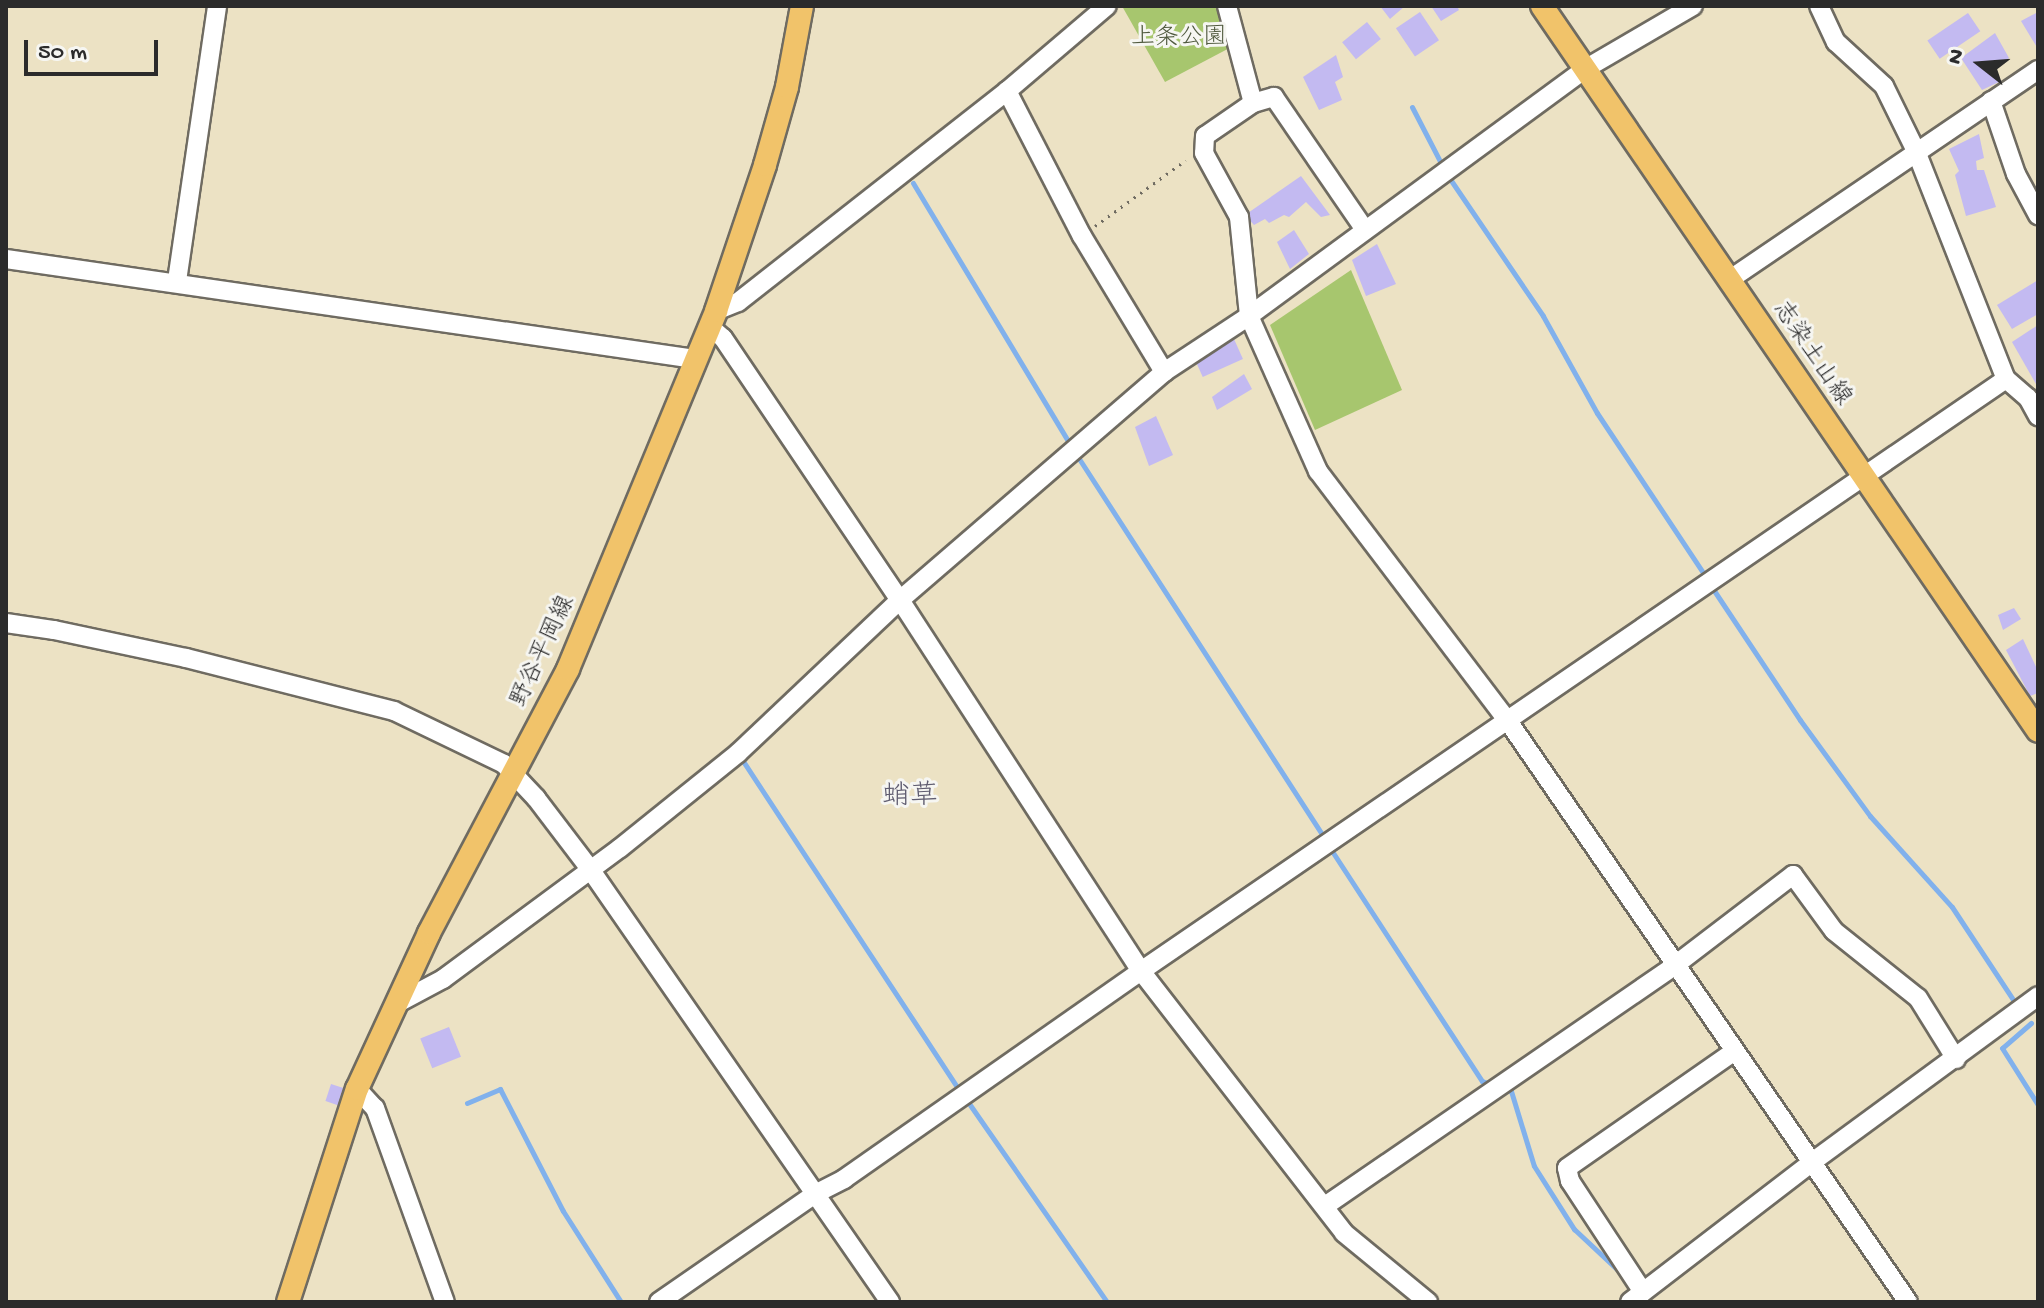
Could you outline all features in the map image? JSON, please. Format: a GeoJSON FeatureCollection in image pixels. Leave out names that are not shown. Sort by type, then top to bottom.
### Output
{"type":"FeatureCollection","features":[{"type":"Feature","properties":{"kind":"main road","name":"野谷平岡線"},"geometry":{"type":"LineString","coordinates":[[288,1302],[357,1089],[429,933],[568,669],[712,318],[765,165],[787,87],[802,6]]}},
{"type":"Feature","properties":{"kind":"main road","name":"志染土山線"},"geometry":{"type":"LineString","coordinates":[[1542,6],[2038,731]]}},
{"type":"Feature","properties":{"kind":"street"},"geometry":{"type":"LineString","coordinates":[[177,281],[217,6]]}},
{"type":"Feature","properties":{"kind":"street"},"geometry":{"type":"LineString","coordinates":[[1107,6],[1007,91],[738,302],[712,318],[1141,971],[1344,1233],[1428,1302]]}},
{"type":"Feature","properties":{"kind":"street"},"geometry":{"type":"LineString","coordinates":[[1227,6],[1253,103]]}},
{"type":"Feature","properties":{"kind":"street"},"geometry":{"type":"LineString","coordinates":[[396,1004],[443,979],[738,753],[900,600],[1164,372],[1249,316],[1585,69],[1693,6]]}},
{"type":"Feature","properties":{"kind":"street"},"geometry":{"type":"LineString","coordinates":[[1819,6],[1836,42],[1884,86],[1916,151],[2006,379],[2028,398],[2038,416]]}},
{"type":"Feature","properties":{"kind":"street"},"geometry":{"type":"LineString","coordinates":[[1729,280],[2038,70]]}},
{"type":"Feature","properties":{"kind":"street"},"geometry":{"type":"LineString","coordinates":[[1007,91],[1082,236],[1164,372]]}},
{"type":"Feature","properties":{"kind":"street"},"geometry":{"type":"LineString","coordinates":[[1365,230],[1274,97],[1253,103],[1205,136],[1204,153],[1239,217],[1249,316],[1318,471],[1508,721],[1908,1302]]}},
{"type":"Feature","properties":{"kind":"street"},"geometry":{"type":"LineString","coordinates":[[1991,101],[2016,174],[2038,215]]}},
{"type":"Feature","properties":{"kind":"street"},"geometry":{"type":"LineString","coordinates":[[6,259],[177,281],[695,359]]}},
{"type":"Feature","properties":{"kind":"street"},"geometry":{"type":"LineString","coordinates":[[659,1302],[815,1194],[844,1179],[1141,971],[2006,379]]}},
{"type":"Feature","properties":{"kind":"street"},"geometry":{"type":"LineString","coordinates":[[6,623],[186,658],[394,711],[504,764],[536,798],[590,869],[890,1302]]}},
{"type":"Feature","properties":{"kind":"street"},"geometry":{"type":"LineString","coordinates":[[1325,1206],[1674,966],[1793,875],[1834,931],[1918,998],[1956,1059]]}},
{"type":"Feature","properties":{"kind":"street"},"geometry":{"type":"LineString","coordinates":[[1733,1052],[1567,1168],[1570,1181],[1637,1297],[1811,1163],[2038,996]]}},
{"type":"Feature","properties":{"kind":"street"},"geometry":{"type":"LineString","coordinates":[[357,1089],[375,1108],[445,1302]]}},
{"type":"Feature","properties":{"kind":"path"},"geometry":{"type":"LineString","coordinates":[[1082,236],[1192,155],[1204,153]]}},
{"type":"Feature","properties":{"kind":"green space","name":"上条公園"},"geometry":{"type":"Polygon","coordinates":[[[1122,6],[1226,6],[1239,43],[1165,82],[1122,6]]]}},
{"type":"Feature","properties":{"kind":"green space"},"geometry":{"type":"Polygon","coordinates":[[[1351,270],[1402,390],[1315,430],[1270,325],[1351,270]]]}},
{"type":"Feature","properties":{"kind":"building"},"geometry":{"type":"Polygon","coordinates":[[[1380,6],[1405,6],[1390,19],[1380,6]]]}},
{"type":"Feature","properties":{"kind":"building"},"geometry":{"type":"Polygon","coordinates":[[[1431,6],[1457,6],[1459,10],[1441,21],[1431,6]]]}},
{"type":"Feature","properties":{"kind":"building"},"geometry":{"type":"Polygon","coordinates":[[[1420,12],[1439,40],[1415,56],[1396,28],[1420,12]]]}},
{"type":"Feature","properties":{"kind":"building"},"geometry":{"type":"Polygon","coordinates":[[[2038,12],[2038,49],[2021,21],[2038,12]]]}},
{"type":"Feature","properties":{"kind":"building"},"geometry":{"type":"Polygon","coordinates":[[[1968,13],[1980,31],[1940,59],[1927,40],[1968,13]]]}},
{"type":"Feature","properties":{"kind":"building"},"geometry":{"type":"Polygon","coordinates":[[[1367,22],[1381,39],[1356,59],[1342,42],[1367,22]]]}},
{"type":"Feature","properties":{"kind":"building"},"geometry":{"type":"Polygon","coordinates":[[[1995,33],[2009,58],[1993,70],[2001,81],[1982,90],[1961,58],[1995,33]]]}},
{"type":"Feature","properties":{"kind":"building"},"geometry":{"type":"Polygon","coordinates":[[[1336,55],[1343,77],[1335,82],[1342,100],[1319,110],[1303,77],[1336,55]]]}},
{"type":"Feature","properties":{"kind":"building"},"geometry":{"type":"Polygon","coordinates":[[[1979,134],[1984,158],[1976,161],[1977,170],[1984,170],[1996,207],[1966,216],[1955,175],[1959,171],[1949,149],[1979,134]]]}},
{"type":"Feature","properties":{"kind":"building"},"geometry":{"type":"Polygon","coordinates":[[[1301,176],[1330,215],[1321,217],[1306,202],[1289,217],[1284,215],[1269,223],[1265,219],[1254,225],[1245,215],[1301,176]]]}},
{"type":"Feature","properties":{"kind":"building"},"geometry":{"type":"Polygon","coordinates":[[[1294,230],[1309,254],[1290,269],[1277,242],[1294,230]]]}},
{"type":"Feature","properties":{"kind":"building"},"geometry":{"type":"Polygon","coordinates":[[[1377,244],[1396,284],[1366,296],[1352,260],[1377,244]]]}},
{"type":"Feature","properties":{"kind":"building"},"geometry":{"type":"Polygon","coordinates":[[[2038,280],[2038,314],[2012,329],[1997,305],[2038,280]]]}},
{"type":"Feature","properties":{"kind":"building"},"geometry":{"type":"Polygon","coordinates":[[[2038,325],[2038,383],[2036,384],[2012,342],[2038,325]]]}},
{"type":"Feature","properties":{"kind":"building"},"geometry":{"type":"Polygon","coordinates":[[[1234,339],[1243,359],[1203,377],[1194,357],[1234,339]]]}},
{"type":"Feature","properties":{"kind":"building"},"geometry":{"type":"Polygon","coordinates":[[[1244,374],[1252,389],[1217,410],[1212,397],[1244,374]]]}},
{"type":"Feature","properties":{"kind":"building"},"geometry":{"type":"Polygon","coordinates":[[[1156,416],[1173,455],[1149,466],[1135,427],[1156,416]]]}},
{"type":"Feature","properties":{"kind":"building"},"geometry":{"type":"Polygon","coordinates":[[[2014,608],[2021,619],[2003,630],[1998,615],[2014,608]]]}},
{"type":"Feature","properties":{"kind":"building"},"geometry":{"type":"Polygon","coordinates":[[[2023,639],[2038,671],[2038,693],[2030,696],[2006,650],[2023,639]]]}},
{"type":"Feature","properties":{"kind":"building"},"geometry":{"type":"Polygon","coordinates":[[[449,1027],[461,1057],[432,1068],[420,1039],[449,1027]]]}},
{"type":"Feature","properties":{"kind":"building"},"geometry":{"type":"Polygon","coordinates":[[[331,1084],[343,1088],[338,1105],[325,1101],[331,1084]]]}},
{"type":"Feature","properties":{"kind":"waterway"},"geometry":{"type":"LineString","coordinates":[[1412,107],[1443,167]]}},
{"type":"Feature","properties":{"kind":"waterway"},"geometry":{"type":"LineString","coordinates":[[1448,176],[1543,316],[1597,413],[1706,577]]}},
{"type":"Feature","properties":{"kind":"waterway"},"geometry":{"type":"LineString","coordinates":[[913,183],[1071,446]]}},
{"type":"Feature","properties":{"kind":"waterway"},"geometry":{"type":"LineString","coordinates":[[1076,454],[1325,839]]}},
{"type":"Feature","properties":{"kind":"waterway"},"geometry":{"type":"LineString","coordinates":[[1711,586],[1800,720],[1870,816],[1952,907],[2014,1001]]}},
{"type":"Feature","properties":{"kind":"waterway"},"geometry":{"type":"LineString","coordinates":[[741,758],[956,1085]]}},
{"type":"Feature","properties":{"kind":"waterway"},"geometry":{"type":"LineString","coordinates":[[1330,848],[1482,1081],[1493,1085]]}},
{"type":"Feature","properties":{"kind":"waterway"},"geometry":{"type":"LineString","coordinates":[[2031,1023],[2002,1048],[2038,1105]]}},
{"type":"Feature","properties":{"kind":"waterway"},"geometry":{"type":"LineString","coordinates":[[467,1103],[500,1089],[563,1211],[621,1302]]}},
{"type":"Feature","properties":{"kind":"waterway"},"geometry":{"type":"LineString","coordinates":[[1506,1089],[1511,1091],[1534,1166],[1574,1229],[1621,1273]]}},
{"type":"Feature","properties":{"kind":"waterway"},"geometry":{"type":"LineString","coordinates":[[968,1102],[1107,1302]]}},
{"type":"Feature","properties":{"kind":"district","name":"蛸草"},"geometry":{"type":"Point","coordinates":[910,798]}}]}
